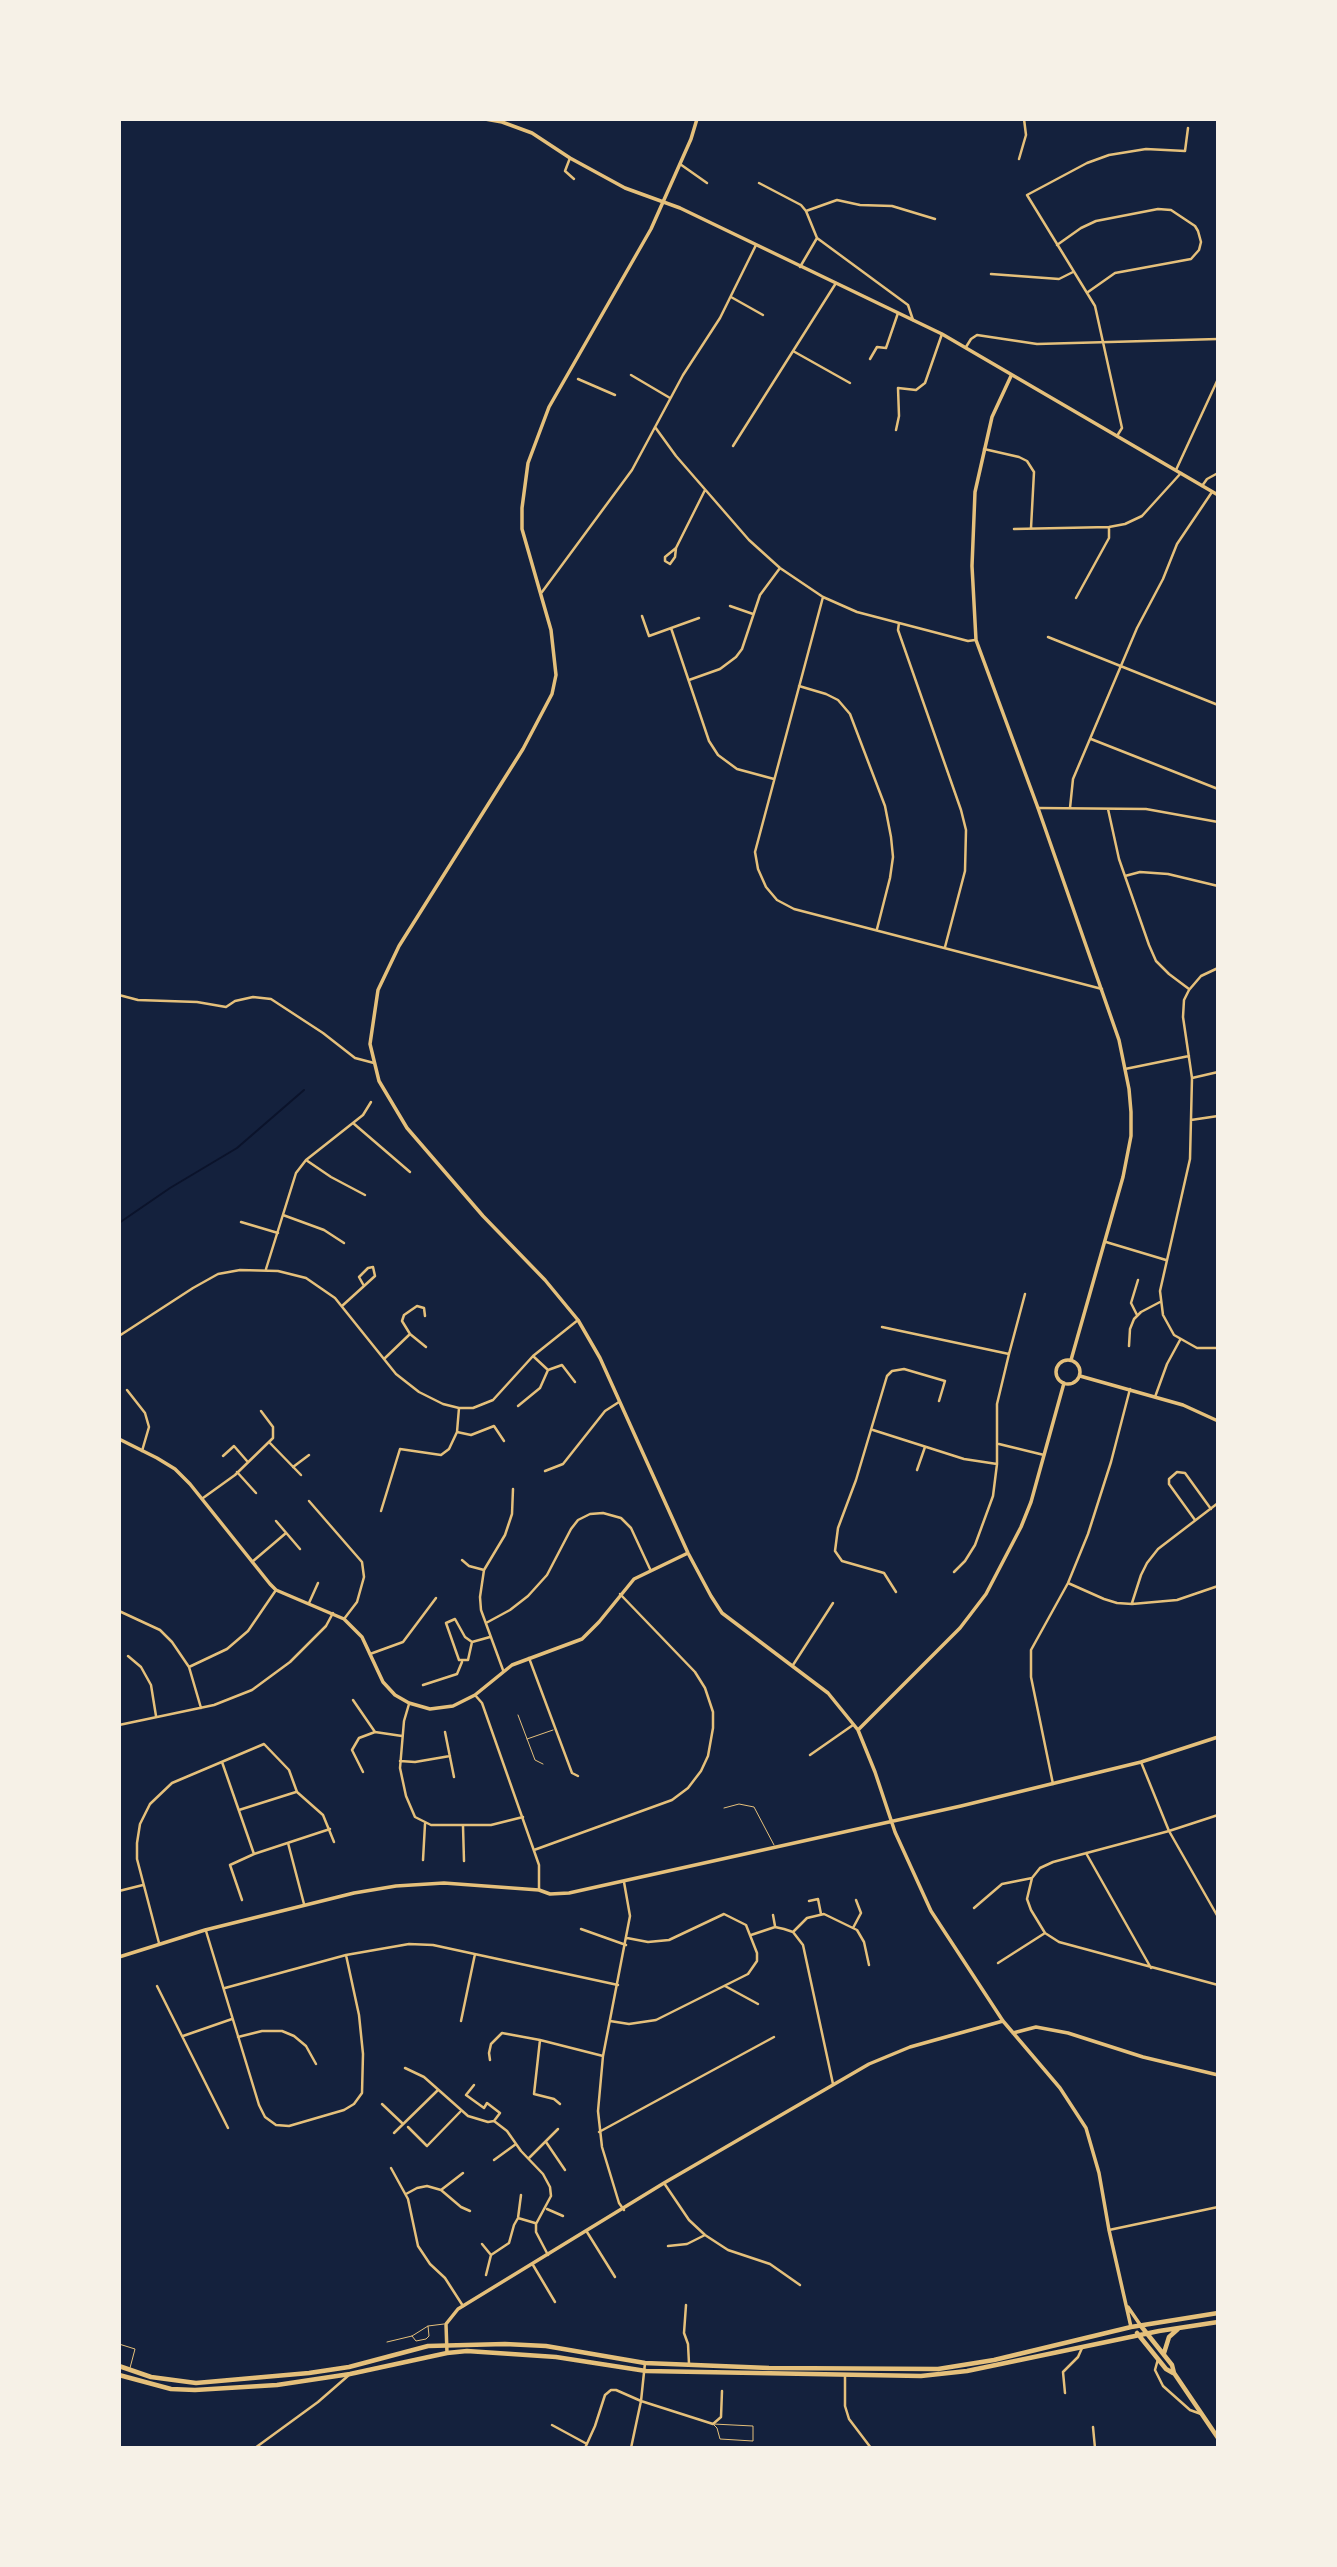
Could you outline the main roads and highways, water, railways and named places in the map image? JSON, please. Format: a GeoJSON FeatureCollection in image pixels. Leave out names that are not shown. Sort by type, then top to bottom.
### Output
{"type":"FeatureCollection","features":[{"type":"Feature","properties":{"kind":"main road"},"geometry":{"type":"LineString","coordinates":[[119,2366],[150,2377],[196,2383],[291,2376],[349,2367],[400,2352],[447,2345],[546,2346],[645,2363],[857,2370],[938,2369],[994,2360],[1141,2326],[1218,2313]]}},
{"type":"Feature","properties":{"kind":"main road"},"geometry":{"type":"LineString","coordinates":[[119,2375],[171,2389],[277,2385],[350,2374],[447,2353],[556,2357],[646,2371],[920,2376],[959,2372],[1147,2333],[1218,2322]]}},
{"type":"Feature","properties":{"kind":"main road"},"geometry":{"type":"LineString","coordinates":[[1141,2326],[1172,2365],[1174,2373],[1218,2438]]}},
{"type":"Feature","properties":{"kind":"main road"},"geometry":{"type":"LineString","coordinates":[[1164,2354],[1169,2337],[1182,2327]]}},
{"type":"Feature","properties":{"kind":"main road"},"geometry":{"type":"LineString","coordinates":[[1131,2328],[1166,2369],[1174,2373]]}},
{"type":"Feature","properties":{"kind":"waterway"},"geometry":{"type":"LineString","coordinates":[[119,1223],[170,1188],[237,1148],[304,1090]]}}]}
